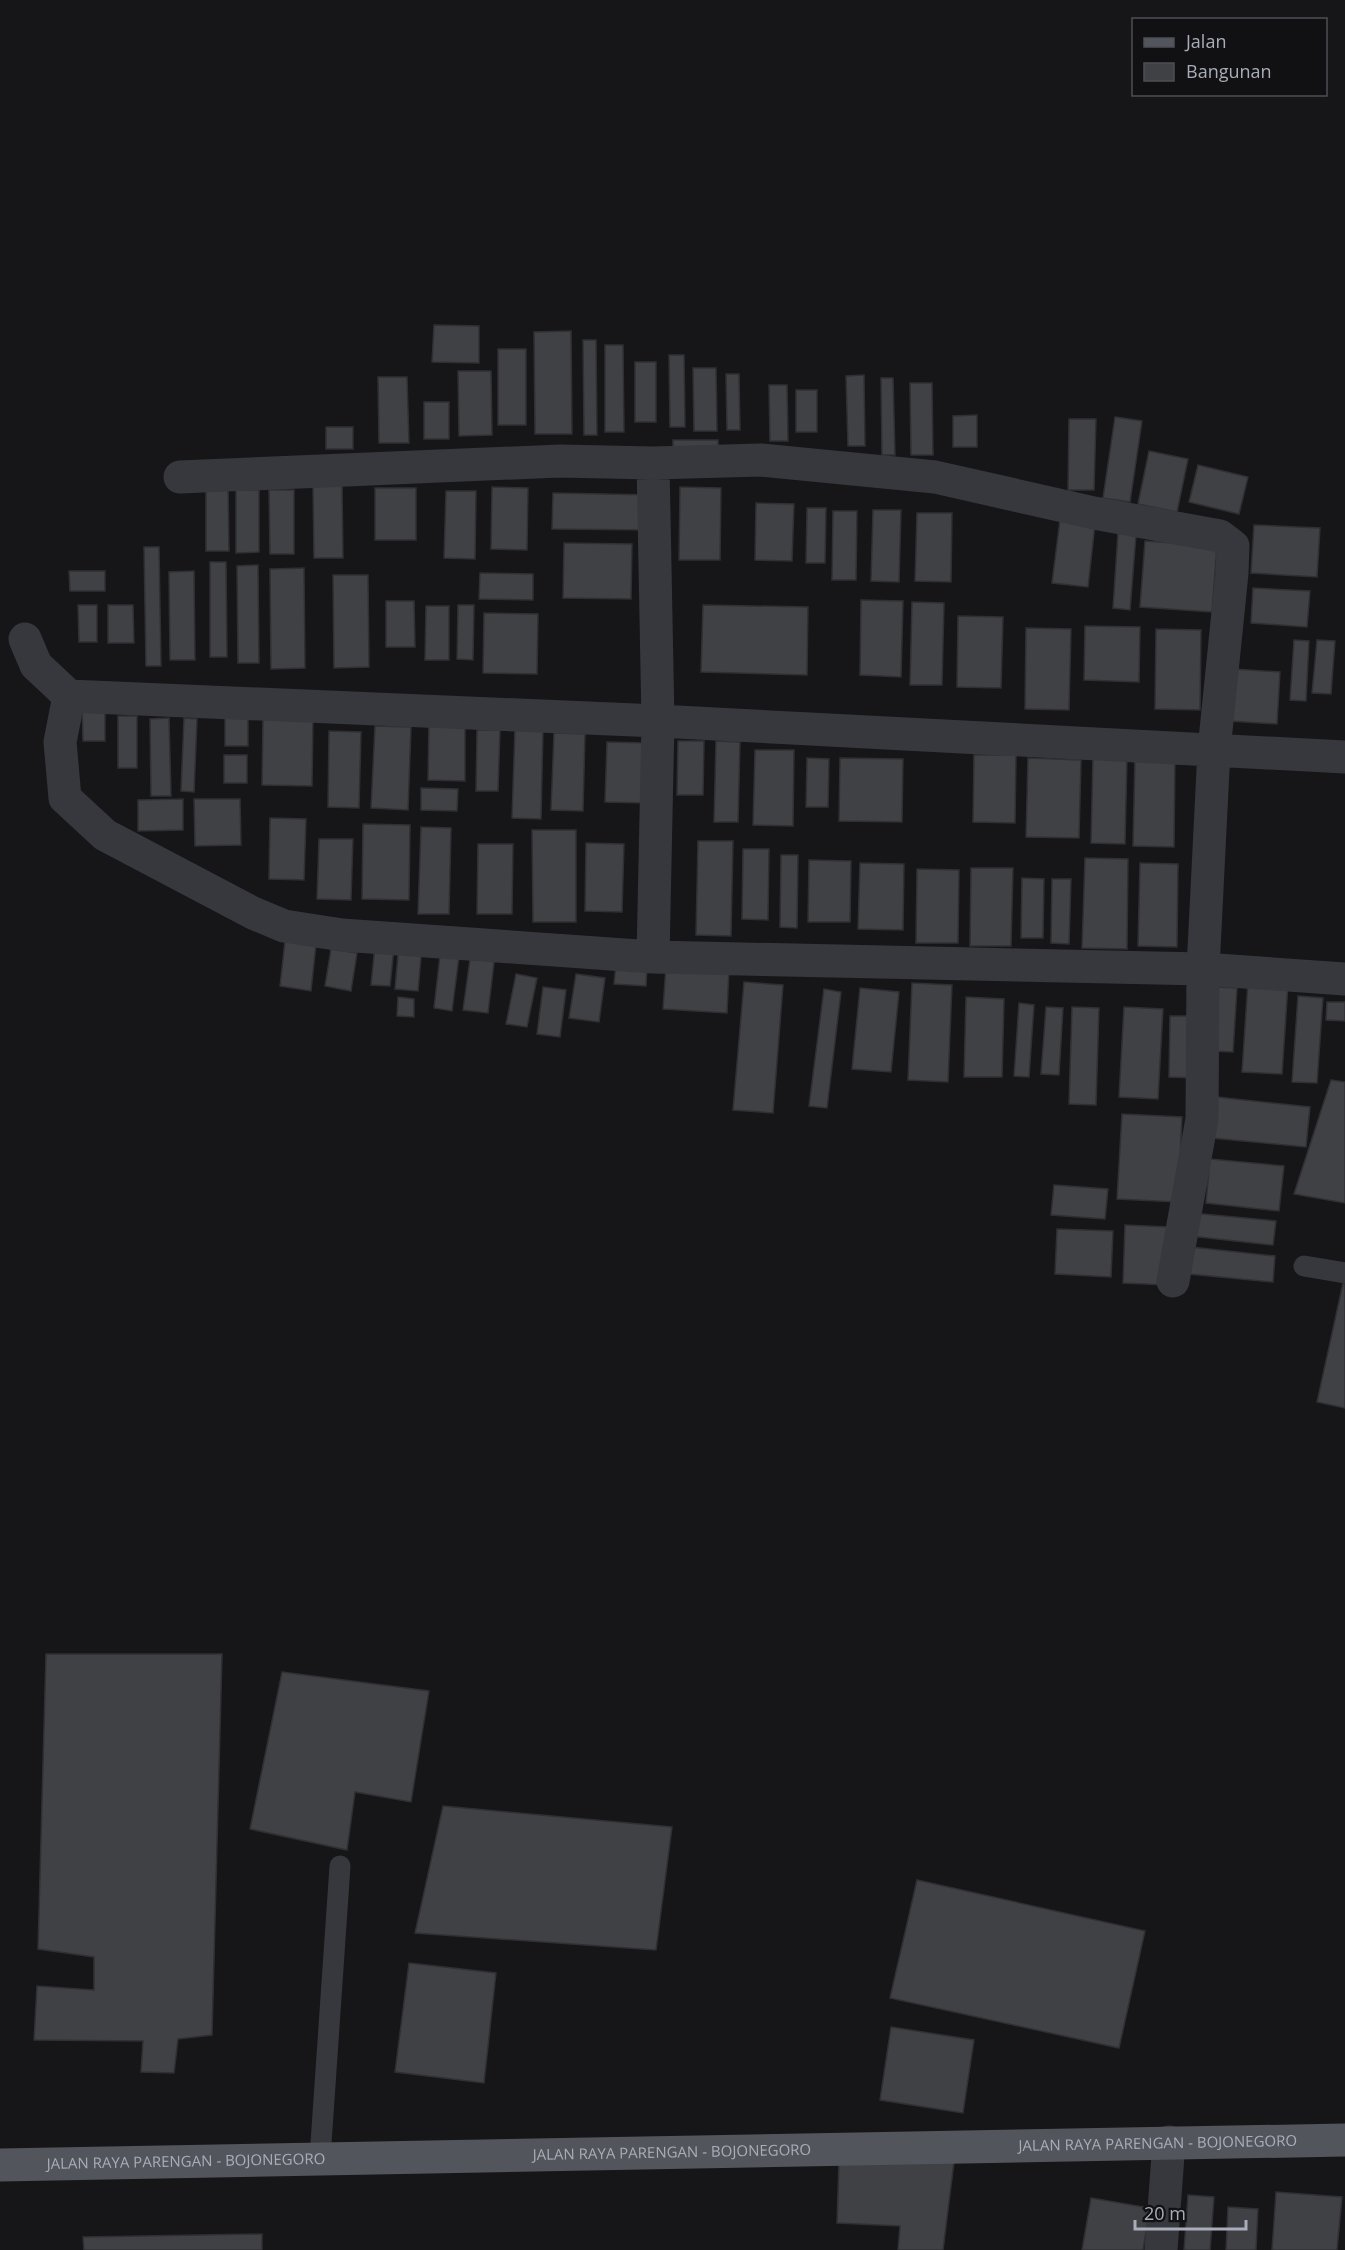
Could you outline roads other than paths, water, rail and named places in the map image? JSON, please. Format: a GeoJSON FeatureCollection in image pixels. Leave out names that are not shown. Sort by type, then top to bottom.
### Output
{"type":"FeatureCollection","features":[{"type":"Feature","properties":{"kind":"main road","name":"JALAN RAYA PARENGAN - BOJONEGORO"},"geometry":{"type":"LineString","coordinates":[[0,2165],[1345,2140]]}},
{"type":"Feature","properties":{"kind":"street"},"geometry":{"type":"LineString","coordinates":[[180,477],[560,461],[653,463],[761,460],[935,477],[1094,513],[1220,536],[1233,546],[1214,750],[1203,969],[1202,1119],[1173,1281]]}},
{"type":"Feature","properties":{"kind":"street"},"geometry":{"type":"LineString","coordinates":[[653,463],[658,721],[653,957]]}},
{"type":"Feature","properties":{"kind":"street"},"geometry":{"type":"LineString","coordinates":[[25,639],[36,665],[69,696],[658,721],[1345,757]]}},
{"type":"Feature","properties":{"kind":"street"},"geometry":{"type":"LineString","coordinates":[[69,696],[60,742],[65,798],[105,835],[253,913],[284,926],[342,935],[653,957],[1203,969],[1345,979]]}},
{"type":"Feature","properties":{"kind":"street"},"geometry":{"type":"LineString","coordinates":[[1161,2250],[1169,2142]]}},
{"type":"Feature","properties":{"kind":"lane"},"geometry":{"type":"LineString","coordinates":[[1304,1266],[1345,1273]]}},
{"type":"Feature","properties":{"kind":"lane"},"geometry":{"type":"LineString","coordinates":[[320,2158],[340,1866]]}}]}
